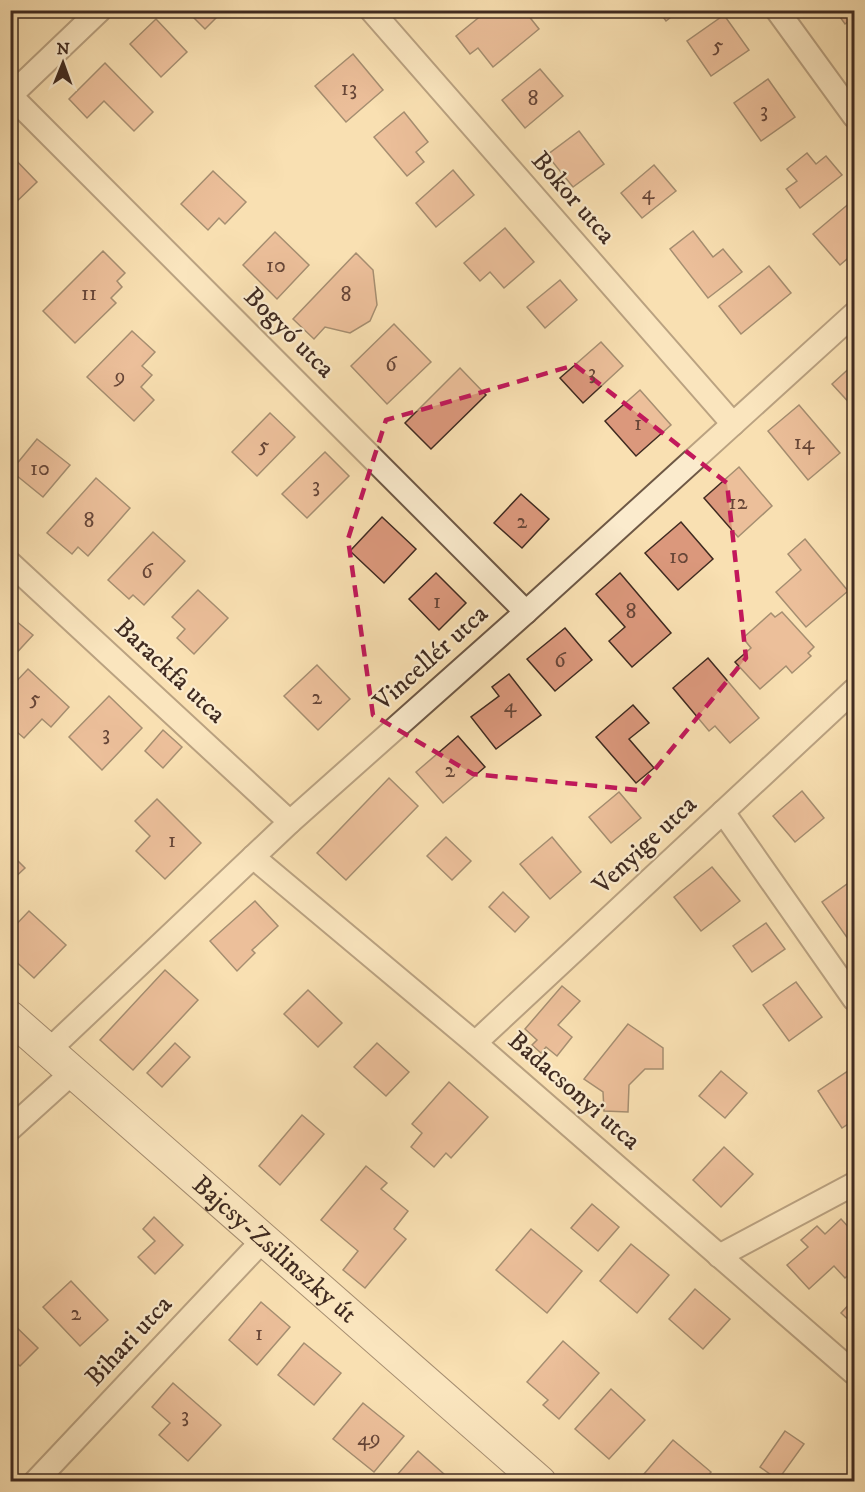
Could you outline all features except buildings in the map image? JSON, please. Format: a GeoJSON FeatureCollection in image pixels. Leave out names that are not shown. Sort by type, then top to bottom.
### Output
{"type":"FeatureCollection","features":[{"type":"Feature","properties":{"kind":"main road","name":"Bajcsy-Zsilinszky út"},"geometry":{"type":"LineString","coordinates":[[10,1017],[540,1482]]}},
{"type":"Feature","properties":{"kind":"street"},"geometry":{"type":"LineString","coordinates":[[11,96],[100,10]]}},
{"type":"Feature","properties":{"kind":"street","name":"Bokor utca"},"geometry":{"type":"LineString","coordinates":[[371,10],[733,424]]}},
{"type":"Feature","properties":{"kind":"street"},"geometry":{"type":"LineString","coordinates":[[777,10],[855,116]]}},
{"type":"Feature","properties":{"kind":"street","name":"Bogyó utca"},"geometry":{"type":"LineString","coordinates":[[11,96],[526,612]]}},
{"type":"Feature","properties":{"kind":"street","name":"Vincellér utca"},"geometry":{"type":"LineString","coordinates":[[49,1050],[290,822],[855,314]]}},
{"type":"Feature","properties":{"kind":"street","name":"Barackfa utca"},"geometry":{"type":"LineString","coordinates":[[10,563],[290,822]]}},
{"type":"Feature","properties":{"kind":"street","name":"Venyige utca"},"geometry":{"type":"LineString","coordinates":[[475,1043],[855,690]]}},
{"type":"Feature","properties":{"kind":"street"},"geometry":{"type":"LineString","coordinates":[[723,812],[855,999]]}},
{"type":"Feature","properties":{"kind":"street","name":"Badacsonyi utca"},"geometry":{"type":"LineString","coordinates":[[253,857],[475,1043],[855,1373]]}},
{"type":"Feature","properties":{"kind":"street"},"geometry":{"type":"LineString","coordinates":[[10,1129],[73,1071]]}},
{"type":"Feature","properties":{"kind":"street"},"geometry":{"type":"LineString","coordinates":[[719,1256],[855,1184]]}},
{"type":"Feature","properties":{"kind":"street","name":"Bihari utca"},"geometry":{"type":"LineString","coordinates":[[35,1482],[264,1239]]}},
{"type":"Feature","properties":{"kind":"highlighted area"},"geometry":{"type":"Polygon","coordinates":[[[575,365],[727,483],[746,658],[638,790],[473,774],[373,715],[348,539],[386,420],[575,365]]]}}]}
